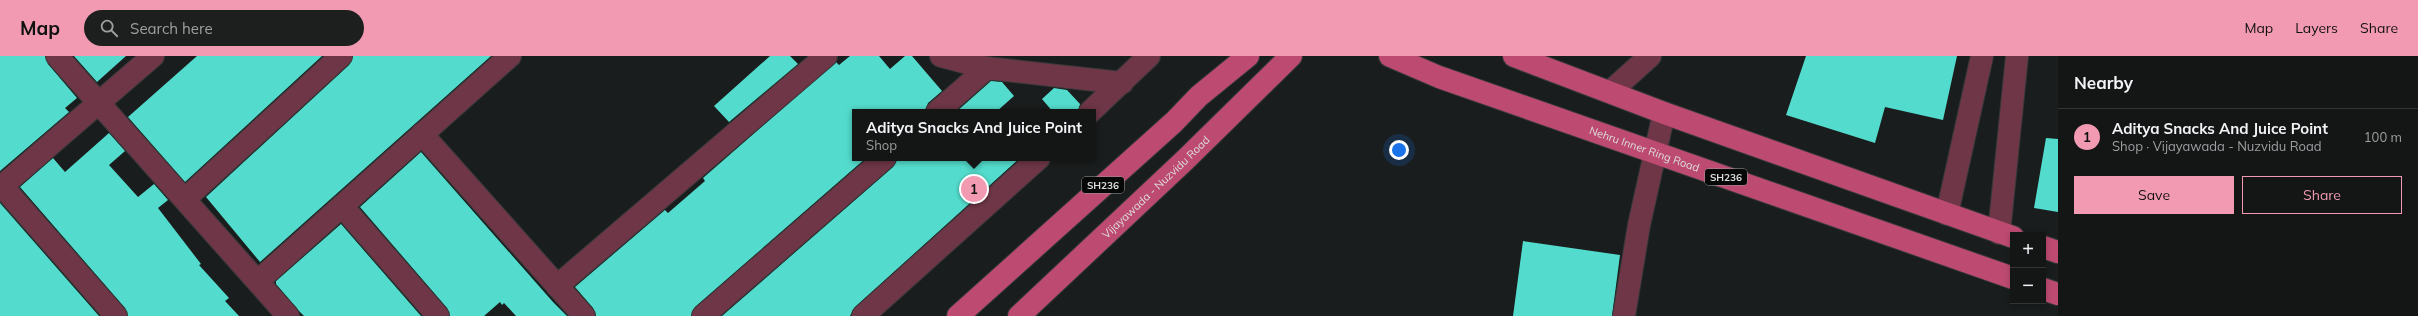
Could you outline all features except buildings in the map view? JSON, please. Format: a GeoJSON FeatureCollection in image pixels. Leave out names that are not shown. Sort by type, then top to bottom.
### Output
{"type":"FeatureCollection","features":[{"type":"Feature","properties":{"kind":"main road","name":"SH236"},"geometry":{"type":"LineString","coordinates":[[958,316],[1174,122],[1199,96],[1248,56]]}},
{"type":"Feature","properties":{"kind":"main road","name":"Vijayawada - Nuzvidu Road"},"geometry":{"type":"LineString","coordinates":[[1019,316],[1186,160],[1292,56]]}},
{"type":"Feature","properties":{"kind":"main road","name":"Nehru Inner Ring Road"},"geometry":{"type":"LineString","coordinates":[[1390,56],[1439,77],[1654,151],[2010,277]]}},
{"type":"Feature","properties":{"kind":"main road"},"geometry":{"type":"LineString","coordinates":[[1514,56],[1664,114],[2006,235]]}},
{"type":"Feature","properties":{"kind":"main road"},"geometry":{"type":"LineString","coordinates":[[2046,248],[2058,252]]}},
{"type":"Feature","properties":{"kind":"main road"},"geometry":{"type":"LineString","coordinates":[[2046,290],[2058,294]]}},
{"type":"Feature","properties":{"kind":"street"},"geometry":{"type":"LineString","coordinates":[[57,56],[288,316]]}},
{"type":"Feature","properties":{"kind":"street"},"geometry":{"type":"LineString","coordinates":[[116,316],[1,187],[153,56]]}},
{"type":"Feature","properties":{"kind":"street"},"geometry":{"type":"LineString","coordinates":[[185,200],[341,56]]}},
{"type":"Feature","properties":{"kind":"street"},"geometry":{"type":"LineString","coordinates":[[258,282],[510,56]]}},
{"type":"Feature","properties":{"kind":"street"},"geometry":{"type":"LineString","coordinates":[[557,286],[826,56]]}},
{"type":"Feature","properties":{"kind":"street"},"geometry":{"type":"LineString","coordinates":[[941,56],[986,68],[1122,83]]}},
{"type":"Feature","properties":{"kind":"street"},"geometry":{"type":"LineString","coordinates":[[1093,109],[1149,56]]}},
{"type":"Feature","properties":{"kind":"street"},"geometry":{"type":"LineString","coordinates":[[1610,92],[1650,56]]}},
{"type":"Feature","properties":{"kind":"street"},"geometry":{"type":"LineString","coordinates":[[1948,214],[1982,56]]}},
{"type":"Feature","properties":{"kind":"street"},"geometry":{"type":"LineString","coordinates":[[2006,235],[2017,56]]}},
{"type":"Feature","properties":{"kind":"street"},"geometry":{"type":"LineString","coordinates":[[940,109],[986,68]]}},
{"type":"Feature","properties":{"kind":"street"},"geometry":{"type":"LineString","coordinates":[[1624,316],[1639,225],[1654,151],[1664,114]]}},
{"type":"Feature","properties":{"kind":"street"},"geometry":{"type":"LineString","coordinates":[[422,134],[584,316]]}},
{"type":"Feature","properties":{"kind":"street"},"geometry":{"type":"LineString","coordinates":[[703,316],[882,161]]}},
{"type":"Feature","properties":{"kind":"street"},"geometry":{"type":"LineString","coordinates":[[863,316],[1036,161]]}},
{"type":"Feature","properties":{"kind":"street"},"geometry":{"type":"LineString","coordinates":[[342,206],[438,316]]}},
{"type":"Feature","properties":{"kind":"place","name":"Aditya Snacks And Juice Point"},"geometry":{"type":"Point","coordinates":[974,189]}}]}
